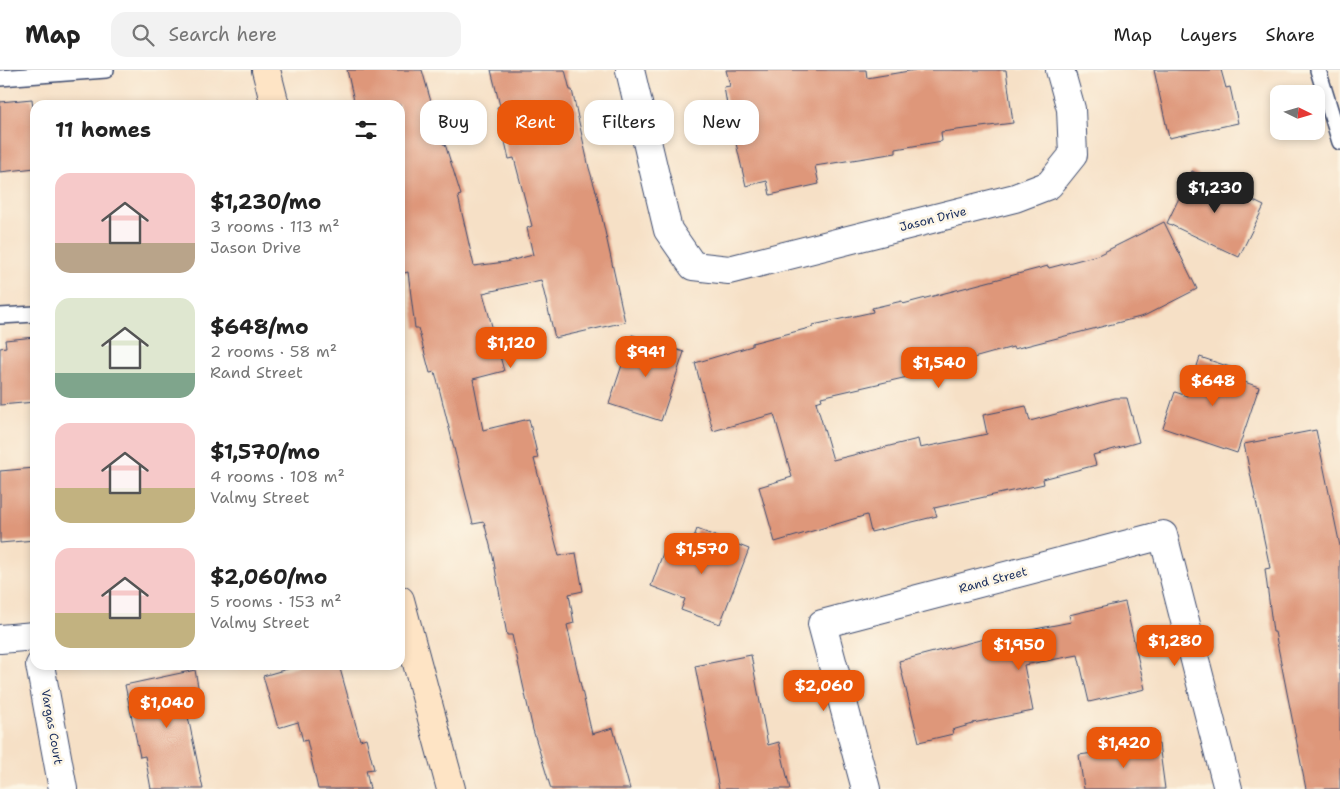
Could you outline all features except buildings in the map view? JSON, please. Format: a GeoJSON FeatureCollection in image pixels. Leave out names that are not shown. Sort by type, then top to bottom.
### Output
{"type":"FeatureCollection","features":[{"type":"Feature","properties":{"kind":"street"},"geometry":{"type":"LineString","coordinates":[[266,70],[274,100]]}},
{"type":"Feature","properties":{"kind":"street","name":"Jason Drive"},"geometry":{"type":"LineString","coordinates":[[630,70],[668,230],[693,266],[729,270],[1015,198],[1049,185],[1073,155],[1071,109],[1060,70]]}},
{"type":"Feature","properties":{"kind":"street","name":"Rand Street"},"geometry":{"type":"LineString","coordinates":[[866,789],[822,624],[1163,535],[1228,789]]}},
{"type":"Feature","properties":{"kind":"street"},"geometry":{"type":"LineString","coordinates":[[405,619],[451,789]]}},
{"type":"Feature","properties":{"kind":"street"},"geometry":{"type":"LineString","coordinates":[[0,638],[30,636]]}},
{"type":"Feature","properties":{"kind":"street","name":"Vargas Court"},"geometry":{"type":"LineString","coordinates":[[41,670],[63,789]]}},
{"type":"Feature","properties":{"kind":"lane"},"geometry":{"type":"LineString","coordinates":[[0,78],[106,70]]}},
{"type":"Feature","properties":{"kind":"lane"},"geometry":{"type":"LineString","coordinates":[[1318,70],[1333,95],[1340,142]]}},
{"type":"Feature","properties":{"kind":"lane"},"geometry":{"type":"LineString","coordinates":[[0,316],[30,314]]}}]}
